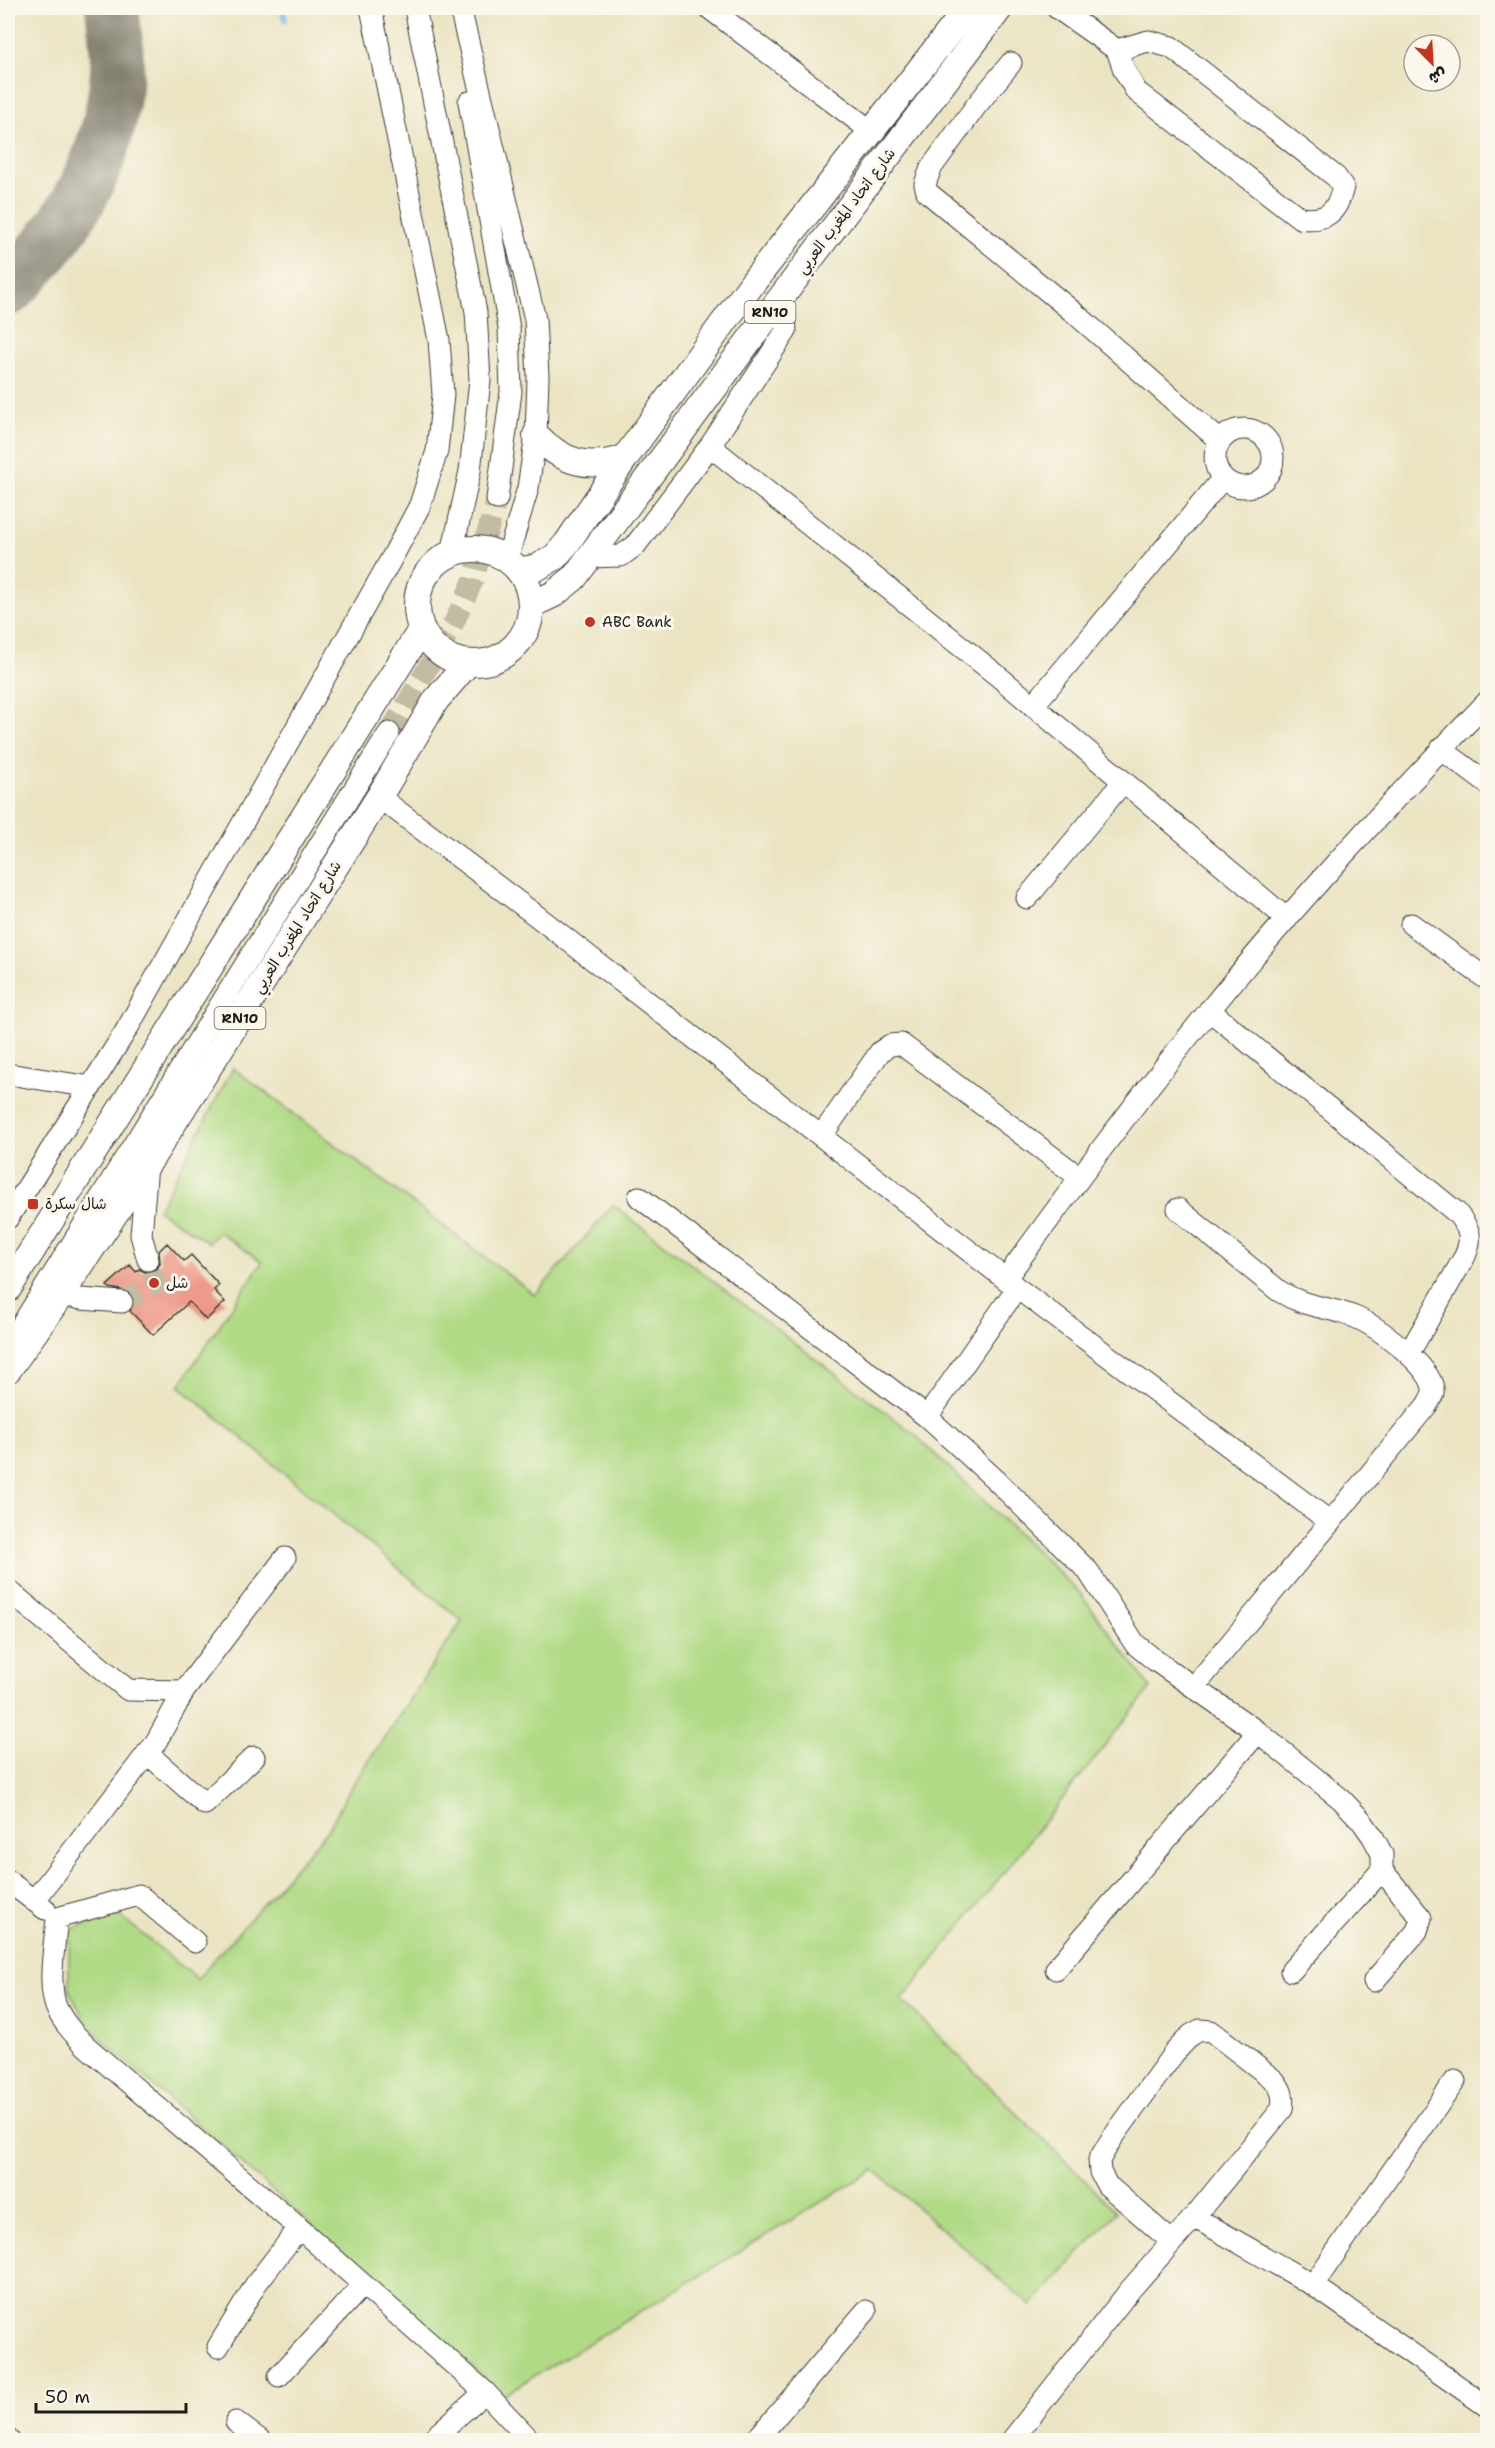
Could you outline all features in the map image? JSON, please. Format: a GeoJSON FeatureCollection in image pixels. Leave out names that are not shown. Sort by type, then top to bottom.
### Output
{"type":"FeatureCollection","features":[{"type":"Feature","properties":{"kind":"main road","name":"شارع اتحاد المغرب العربي"},"geometry":{"type":"LineString","coordinates":[[513,565],[538,567],[555,557],[567,543],[625,458],[754,281],[968,8]]}},
{"type":"Feature","properties":{"kind":"main road","name":"شارع اتحاد المغرب العربي"},"geometry":{"type":"LineString","coordinates":[[531,605],[555,594],[574,578],[777,303],[1000,8]]}},
{"type":"Feature","properties":{"kind":"main road"},"geometry":{"type":"LineString","coordinates":[[536,435],[549,450],[577,462],[606,464],[625,458]]}},
{"type":"Feature","properties":{"kind":"main road"},"geometry":{"type":"LineString","coordinates":[[466,549],[481,549],[513,565],[528,587],[531,605],[530,621],[523,636],[513,649],[499,658],[484,663],[467,664],[435,650],[421,630],[416,600],[420,585],[438,561],[452,553],[466,549]]}},
{"type":"Feature","properties":{"kind":"main road"},"geometry":{"type":"LineString","coordinates":[[8,1288],[421,630]]}},
{"type":"Feature","properties":{"kind":"main road","name":"شارع اتحاد المغرب العربي"},"geometry":{"type":"LineString","coordinates":[[8,1370],[147,1165],[379,797],[436,700],[467,664]]}},
{"type":"Feature","properties":{"kind":"street"},"geometry":{"type":"LineString","coordinates":[[8,1218],[91,1087],[394,554],[420,505],[437,451],[443,395],[439,339],[371,8]]}},
{"type":"Feature","properties":{"kind":"street"},"geometry":{"type":"LineString","coordinates":[[415,8],[476,312],[480,380],[470,471],[452,553]]}},
{"type":"Feature","properties":{"kind":"street"},"geometry":{"type":"LineString","coordinates":[[451,8],[494,235],[509,328],[511,392],[497,499]]}},
{"type":"Feature","properties":{"kind":"street"},"geometry":{"type":"LineString","coordinates":[[460,8],[534,319],[538,377],[536,435],[513,565]]}},
{"type":"Feature","properties":{"kind":"street"},"geometry":{"type":"LineString","coordinates":[[709,8],[871,131]]}},
{"type":"Feature","properties":{"kind":"street"},"geometry":{"type":"LineString","coordinates":[[1057,8],[1116,50],[1136,91],[1300,218],[1314,220],[1331,213],[1339,202],[1343,187],[1336,177],[1171,47],[1148,41],[1116,50]]}},
{"type":"Feature","properties":{"kind":"street"},"geometry":{"type":"LineString","coordinates":[[1011,63],[931,168],[925,184],[927,192],[1078,316],[1220,441]]}},
{"type":"Feature","properties":{"kind":"street"},"geometry":{"type":"LineString","coordinates":[[589,557],[621,556],[635,546],[710,446],[786,331],[784,318],[777,303]]}},
{"type":"Feature","properties":{"kind":"street"},"geometry":{"type":"LineString","coordinates":[[1238,429],[1249,429],[1259,433],[1267,440],[1272,450],[1273,460],[1270,471],[1263,480],[1243,487],[1223,478],[1217,470],[1216,450],[1220,441],[1228,434],[1238,429]]}},
{"type":"Feature","properties":{"kind":"street"},"geometry":{"type":"LineString","coordinates":[[710,446],[1033,706],[1287,918]]}},
{"type":"Feature","properties":{"kind":"street"},"geometry":{"type":"LineString","coordinates":[[1033,706],[1223,478]]}},
{"type":"Feature","properties":{"kind":"street"},"geometry":{"type":"LineString","coordinates":[[927,1417],[1079,1177],[1209,1010],[1287,918],[1441,749],[1488,701]]}},
{"type":"Feature","properties":{"kind":"street"},"geometry":{"type":"LineString","coordinates":[[8,1347],[390,733]]}},
{"type":"Feature","properties":{"kind":"street"},"geometry":{"type":"LineString","coordinates":[[1441,749],[1488,784]]}},
{"type":"Feature","properties":{"kind":"street"},"geometry":{"type":"LineString","coordinates":[[1027,898],[1123,782]]}},
{"type":"Feature","properties":{"kind":"street"},"geometry":{"type":"LineString","coordinates":[[379,797],[822,1135],[1011,1283],[1329,1521]]}},
{"type":"Feature","properties":{"kind":"street"},"geometry":{"type":"LineString","coordinates":[[1411,924],[1488,980]]}},
{"type":"Feature","properties":{"kind":"street"},"geometry":{"type":"LineString","coordinates":[[1209,1010],[1457,1213],[1468,1227],[1471,1241],[1465,1256],[1409,1353]]}},
{"type":"Feature","properties":{"kind":"street"},"geometry":{"type":"LineString","coordinates":[[822,1135],[880,1052],[890,1045],[901,1044],[1079,1177]]}},
{"type":"Feature","properties":{"kind":"street"},"geometry":{"type":"LineString","coordinates":[[8,1074],[91,1087]]}},
{"type":"Feature","properties":{"kind":"street"},"geometry":{"type":"LineString","coordinates":[[147,1165],[141,1235],[148,1260]]}},
{"type":"Feature","properties":{"kind":"street"},"geometry":{"type":"LineString","coordinates":[[639,1197],[927,1417],[997,1481],[1088,1571],[1135,1644],[1258,1732],[1341,1799],[1361,1820],[1382,1854],[1382,1870],[1421,1917],[1417,1931],[1374,1981]]}},
{"type":"Feature","properties":{"kind":"street"},"geometry":{"type":"LineString","coordinates":[[1178,1209],[1279,1291],[1296,1301],[1357,1318],[1409,1353],[1433,1385],[1433,1394],[1427,1405],[1195,1686]]}},
{"type":"Feature","properties":{"kind":"street"},"geometry":{"type":"LineString","coordinates":[[61,1295],[122,1302]]}},
{"type":"Feature","properties":{"kind":"street"},"geometry":{"type":"LineString","coordinates":[[34,1901],[147,1753],[166,1725],[184,1690],[285,1558]]}},
{"type":"Feature","properties":{"kind":"street"},"geometry":{"type":"LineString","coordinates":[[8,1590],[128,1690],[184,1690]]}},
{"type":"Feature","properties":{"kind":"street"},"geometry":{"type":"LineString","coordinates":[[1056,1969],[1258,1732]]}},
{"type":"Feature","properties":{"kind":"street"},"geometry":{"type":"LineString","coordinates":[[147,1753],[205,1804],[210,1802],[254,1757]]}},
{"type":"Feature","properties":{"kind":"street"},"geometry":{"type":"LineString","coordinates":[[1291,1971],[1382,1870]]}},
{"type":"Feature","properties":{"kind":"street"},"geometry":{"type":"LineString","coordinates":[[8,1881],[57,1918]]}},
{"type":"Feature","properties":{"kind":"street"},"geometry":{"type":"LineString","coordinates":[[57,1918],[139,1895],[195,1942]]}},
{"type":"Feature","properties":{"kind":"street"},"geometry":{"type":"LineString","coordinates":[[57,1918],[52,1986],[57,2009],[87,2048],[299,2228],[485,2392],[530,2440]]}},
{"type":"Feature","properties":{"kind":"street"},"geometry":{"type":"LineString","coordinates":[[1012,2440],[1130,2290],[1194,2217],[1282,2109],[1281,2089],[1274,2080],[1211,2031],[1200,2030],[1191,2035],[1174,2053],[1099,2160],[1100,2172],[1107,2185],[1171,2241]]}},
{"type":"Feature","properties":{"kind":"street"},"geometry":{"type":"LineString","coordinates":[[1313,2285],[1455,2081]]}},
{"type":"Feature","properties":{"kind":"street"},"geometry":{"type":"LineString","coordinates":[[1194,2217],[1313,2285],[1488,2407]]}},
{"type":"Feature","properties":{"kind":"street"},"geometry":{"type":"LineString","coordinates":[[218,2347],[256,2284],[299,2228]]}},
{"type":"Feature","properties":{"kind":"street"},"geometry":{"type":"LineString","coordinates":[[279,2376],[363,2285]]}},
{"type":"Feature","properties":{"kind":"street"},"geometry":{"type":"LineString","coordinates":[[756,2440],[866,2311]]}},
{"type":"Feature","properties":{"kind":"street"},"geometry":{"type":"LineString","coordinates":[[431,2440],[485,2392]]}},
{"type":"Feature","properties":{"kind":"street"},"geometry":{"type":"LineString","coordinates":[[236,2422],[260,2440]]}},
{"type":"Feature","properties":{"kind":"green space"},"geometry":{"type":"Polygon","coordinates":[[[233,1068],[535,1295],[613,1205],[913,1433],[1079,1592],[1151,1688],[902,2000],[1117,2212],[1031,2306],[874,2170],[503,2395],[90,2029],[69,1991],[69,1930],[118,1914],[197,1979],[328,1830],[350,1789],[462,1621],[179,1386],[262,1262],[219,1232],[209,1243],[158,1210],[233,1068]]]}},
{"type":"Feature","properties":{"kind":"building"},"geometry":{"type":"Polygon","coordinates":[[[167,1243],[184,1261],[191,1255],[219,1285],[214,1290],[225,1302],[206,1320],[189,1302],[153,1335],[130,1311],[135,1302],[130,1292],[107,1286],[130,1265],[136,1272],[139,1269],[145,1272],[157,1269],[160,1263],[159,1251],[167,1243]]]}},
{"type":"Feature","properties":{"kind":"waterway"},"geometry":{"type":"LineString","coordinates":[[282,8],[285,19]]}},
{"type":"Feature","properties":{"kind":"taxiway"},"geometry":{"type":"LineString","coordinates":[[8,289],[51,242],[84,191],[96,164],[113,105],[117,72],[112,8]]}},
{"type":"Feature","properties":{"kind":"tunnel"},"geometry":{"type":"LineString","coordinates":[[389,733],[451,629],[473,581],[497,499]]}},
{"type":"Feature","properties":{"kind":"tunnel"},"geometry":{"type":"LineString","coordinates":[[122,1302],[156,1284],[148,1260]]}},
{"type":"Feature","properties":{"kind":"place","name":"ABC Bank"},"geometry":{"type":"Point","coordinates":[590,622]}},
{"type":"Feature","properties":{"kind":"place","name":"شال سكرة"},"geometry":{"type":"Point","coordinates":[33,1204]}},
{"type":"Feature","properties":{"kind":"place","name":"شل"},"geometry":{"type":"Point","coordinates":[154,1283]}}]}
